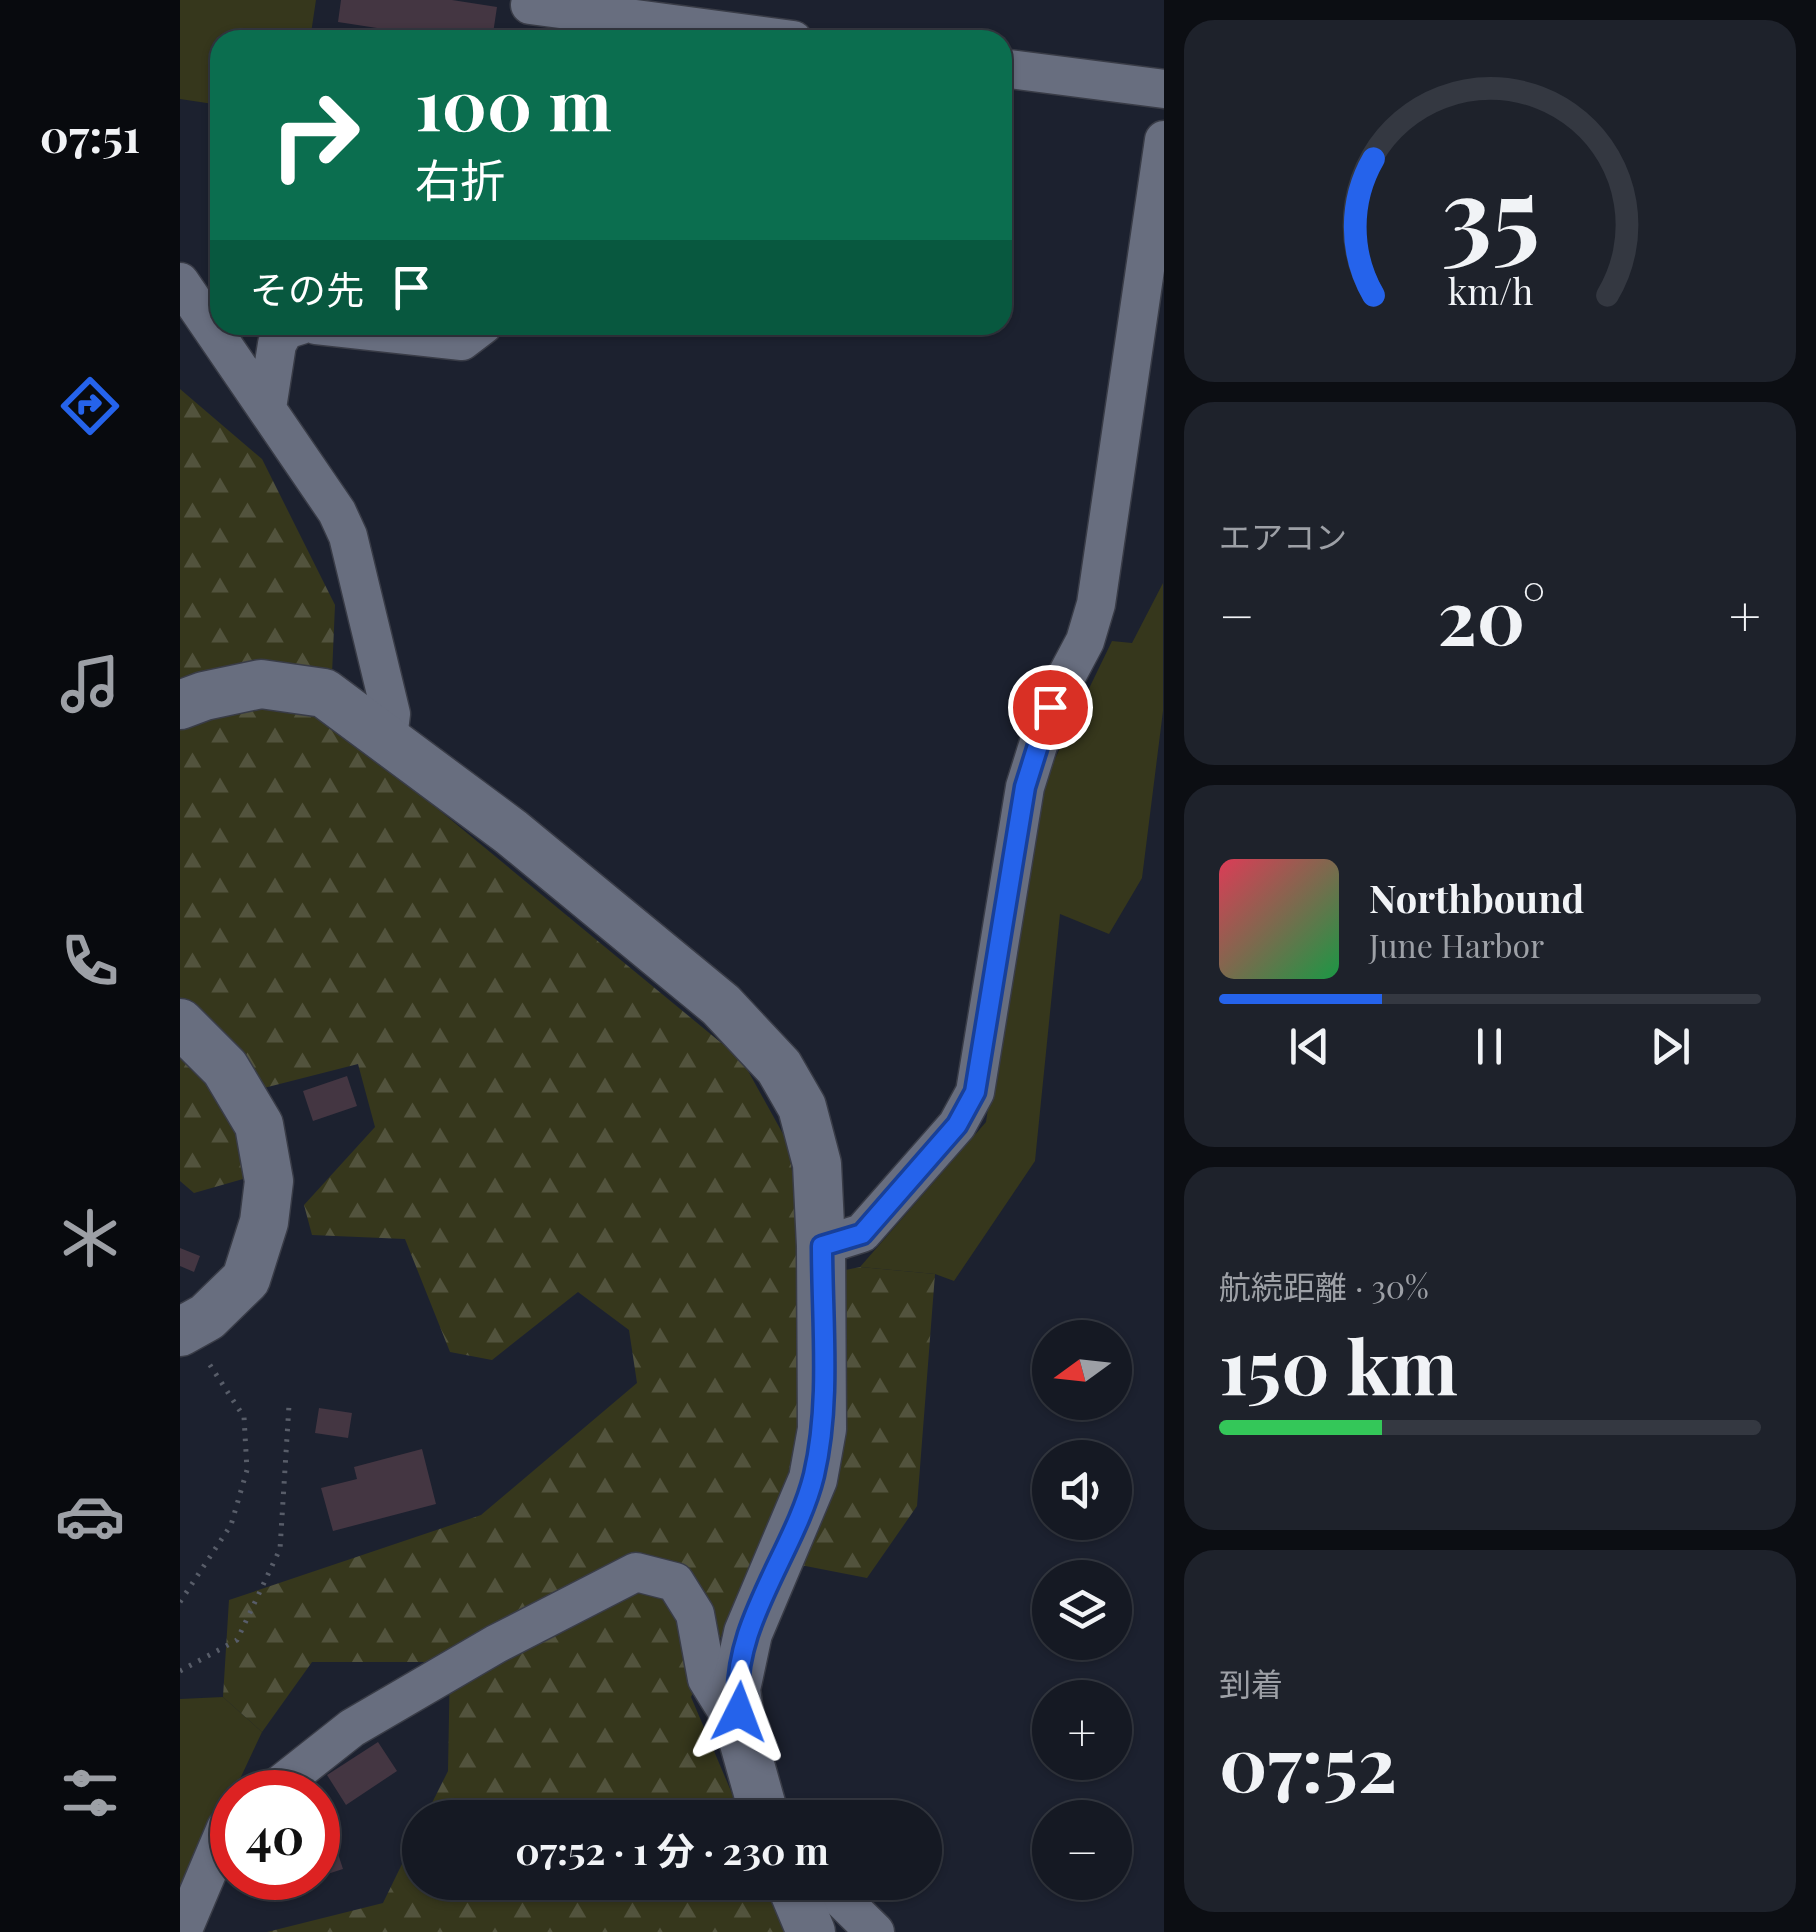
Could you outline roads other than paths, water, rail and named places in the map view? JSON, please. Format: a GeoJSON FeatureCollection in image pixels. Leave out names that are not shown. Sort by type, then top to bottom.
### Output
{"type":"FeatureCollection","features":[{"type":"Feature","properties":{"kind":"street"},"geometry":{"type":"LineString","coordinates":[[528,15],[687,30]]}},
{"type":"Feature","properties":{"kind":"street"},"geometry":{"type":"LineString","coordinates":[[1012,69],[1164,89]]}},
{"type":"Feature","properties":{"kind":"street"},"geometry":{"type":"LineString","coordinates":[[822,1246],[862,1234],[957,1125],[975,1092],[1025,787],[1050,707],[1085,641],[1096,604],[1164,140]]}},
{"type":"Feature","properties":{"kind":"street"},"geometry":{"type":"LineString","coordinates":[[180,282],[210,325]]}},
{"type":"Feature","properties":{"kind":"street"},"geometry":{"type":"LineString","coordinates":[[217,335],[337,512],[348,536],[391,714],[388,738]]}},
{"type":"Feature","properties":{"kind":"street"},"geometry":{"type":"LineString","coordinates":[[267,408],[276,344],[282,335]]}},
{"type":"Feature","properties":{"kind":"street"},"geometry":{"type":"LineString","coordinates":[[407,335],[462,341],[470,335]]}},
{"type":"Feature","properties":{"kind":"street"},"geometry":{"type":"LineString","coordinates":[[180,706],[204,696],[261,684],[324,693],[511,832],[721,1005],[779,1067],[802,1107],[817,1164],[822,1246],[822,1429],[813,1479],[748,1633],[736,1689],[742,1736],[760,1800]]}},
{"type":"Feature","properties":{"kind":"street"},"geometry":{"type":"LineString","coordinates":[[180,1023],[226,1068],[258,1126],[269,1181],[264,1222],[246,1278],[207,1317],[183,1330]]}},
{"type":"Feature","properties":{"kind":"street"},"geometry":{"type":"LineString","coordinates":[[299,1770],[352,1728],[496,1644],[636,1572],[675,1582],[695,1614],[708,1679],[742,1736]]}},
{"type":"Feature","properties":{"kind":"street"},"geometry":{"type":"LineString","coordinates":[[182,1932],[210,1866]]}},
{"type":"Feature","properties":{"kind":"street"},"geometry":{"type":"LineString","coordinates":[[798,1900],[811,1932]]}},
{"type":"Feature","properties":{"kind":"street"},"geometry":{"type":"LineString","coordinates":[[842,1900],[875,1932]]}}]}
